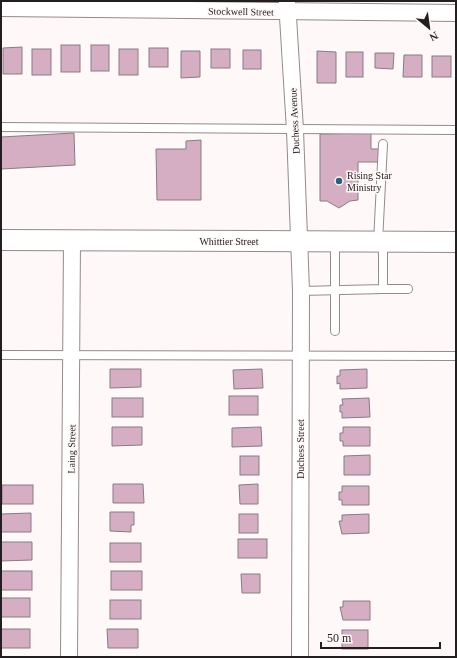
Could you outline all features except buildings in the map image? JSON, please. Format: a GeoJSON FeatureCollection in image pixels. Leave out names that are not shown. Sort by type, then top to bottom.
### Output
{"type":"FeatureCollection","features":[{"type":"Feature","properties":{"kind":"street","name":"Stockwell Street"},"geometry":{"type":"LineString","coordinates":[[1,8],[287,6],[456,13]]}},
{"type":"Feature","properties":{"kind":"street","name":"Duchess Avenue"},"geometry":{"type":"LineString","coordinates":[[287,6],[295,130],[299,241]]}},
{"type":"Feature","properties":{"kind":"street","name":"Whittier Street"},"geometry":{"type":"LineString","coordinates":[[1,240],[456,242]]}},
{"type":"Feature","properties":{"kind":"street","name":"Laing Street"},"geometry":{"type":"LineString","coordinates":[[69,657],[72,240]]}},
{"type":"Feature","properties":{"kind":"street","name":"Duchess Street"},"geometry":{"type":"LineString","coordinates":[[299,241],[301,291],[300,657]]}},
{"type":"Feature","properties":{"kind":"lane"},"geometry":{"type":"LineString","coordinates":[[1,127],[456,130]]}},
{"type":"Feature","properties":{"kind":"lane"},"geometry":{"type":"LineString","coordinates":[[383,144],[380,242],[383,289]]}},
{"type":"Feature","properties":{"kind":"lane"},"geometry":{"type":"LineString","coordinates":[[335,241],[335,331]]}},
{"type":"Feature","properties":{"kind":"lane"},"geometry":{"type":"LineString","coordinates":[[301,291],[408,289]]}},
{"type":"Feature","properties":{"kind":"lane"},"geometry":{"type":"LineString","coordinates":[[1,355],[456,356]]}},
{"type":"Feature","properties":{"kind":"place","name":"Rising Star Ministry"},"geometry":{"type":"Point","coordinates":[339,181]}}]}
